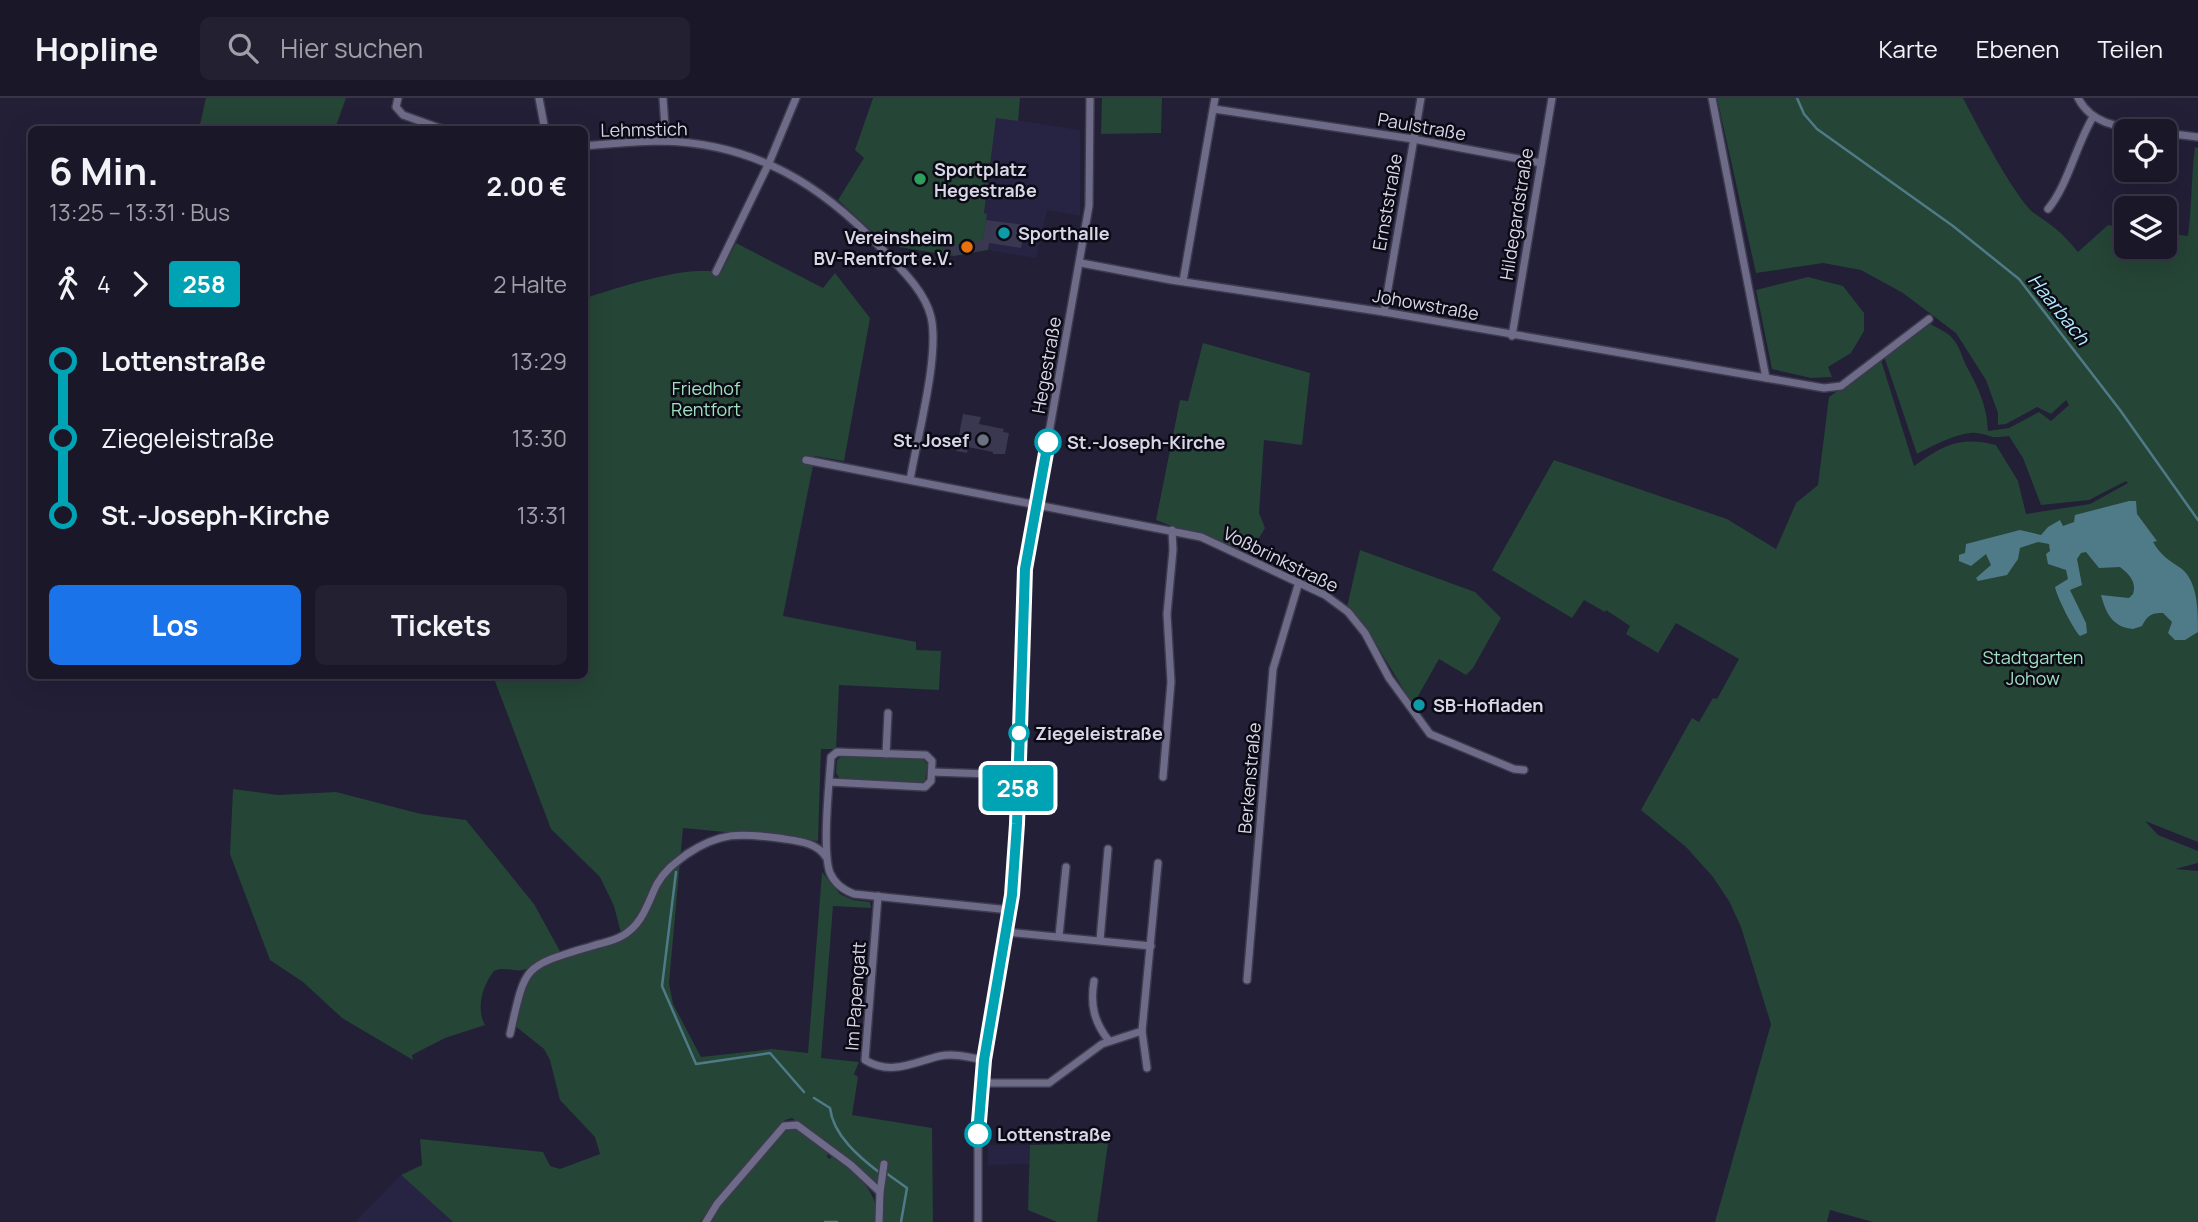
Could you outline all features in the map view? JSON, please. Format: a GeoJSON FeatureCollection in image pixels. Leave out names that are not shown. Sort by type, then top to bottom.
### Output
{"type":"FeatureCollection","features":[{"type":"Feature","properties":{"kind":"street"},"geometry":{"type":"LineString","coordinates":[[398,98],[396,107],[403,115],[433,126]]}},
{"type":"Feature","properties":{"kind":"street"},"geometry":{"type":"LineString","coordinates":[[539,98],[544,126]]}},
{"type":"Feature","properties":{"kind":"street"},"geometry":{"type":"LineString","coordinates":[[663,98],[666,141]]}},
{"type":"Feature","properties":{"kind":"street"},"geometry":{"type":"LineString","coordinates":[[716,272],[769,163],[796,98]]}},
{"type":"Feature","properties":{"kind":"street","name":"Hegestraße"},"geometry":{"type":"LineString","coordinates":[[978,1222],[984,1060],[1010,910],[1025,569],[1089,206],[1090,98]]}},
{"type":"Feature","properties":{"kind":"street"},"geometry":{"type":"LineString","coordinates":[[1183,281],[1215,98]]}},
{"type":"Feature","properties":{"kind":"street","name":"Ernststraße"},"geometry":{"type":"LineString","coordinates":[[1384,312],[1421,98]]}},
{"type":"Feature","properties":{"kind":"street","name":"Hildegardstraße"},"geometry":{"type":"LineString","coordinates":[[1512,336],[1552,98]]}},
{"type":"Feature","properties":{"kind":"street"},"geometry":{"type":"LineString","coordinates":[[1712,98],[1766,378]]}},
{"type":"Feature","properties":{"kind":"street"},"geometry":{"type":"LineString","coordinates":[[2078,98],[2093,117],[2114,126]]}},
{"type":"Feature","properties":{"kind":"street","name":"Paulstraße"},"geometry":{"type":"LineString","coordinates":[[1214,109],[1413,139],[1541,163]]}},
{"type":"Feature","properties":{"kind":"street"},"geometry":{"type":"LineString","coordinates":[[2048,209],[2057,199],[2080,139],[2093,117]]}},
{"type":"Feature","properties":{"kind":"street"},"geometry":{"type":"LineString","coordinates":[[2177,135],[2198,138]]}},
{"type":"Feature","properties":{"kind":"street","name":"Lehmstich"},"geometry":{"type":"LineString","coordinates":[[588,146],[666,141],[720,148],[769,163],[808,184],[837,204],[907,276],[927,305],[935,343],[910,480]]}},
{"type":"Feature","properties":{"kind":"street","name":"Johowstraße"},"geometry":{"type":"LineString","coordinates":[[1081,263],[1824,388],[1841,386],[1929,319]]}},
{"type":"Feature","properties":{"kind":"street"},"geometry":{"type":"LineString","coordinates":[[806,460],[1037,505]]}},
{"type":"Feature","properties":{"kind":"street","name":"Voßbrinkstraße"},"geometry":{"type":"LineString","coordinates":[[1037,505],[1201,537],[1325,595],[1348,612],[1365,633],[1389,678],[1430,734],[1524,771]]}},
{"type":"Feature","properties":{"kind":"street"},"geometry":{"type":"LineString","coordinates":[[1163,777],[1171,682],[1167,614],[1173,550],[1172,530]]}},
{"type":"Feature","properties":{"kind":"street","name":"Berkenstraße"},"geometry":{"type":"LineString","coordinates":[[1247,980],[1273,669],[1299,582]]}},
{"type":"Feature","properties":{"kind":"street"},"geometry":{"type":"LineString","coordinates":[[886,754],[888,713]]}},
{"type":"Feature","properties":{"kind":"street"},"geometry":{"type":"LineString","coordinates":[[827,859],[829,782],[831,757],[837,752],[926,755],[932,761],[931,781],[925,787],[829,782]]}},
{"type":"Feature","properties":{"kind":"street"},"geometry":{"type":"LineString","coordinates":[[932,772],[1018,775]]}},
{"type":"Feature","properties":{"kind":"street"},"geometry":{"type":"LineString","coordinates":[[510,1034],[520,992],[531,969],[546,960],[622,936],[644,916],[658,882],[671,865],[704,843],[720,836],[774,838],[808,843],[823,852],[831,874],[841,888],[854,894],[1010,910]]}},
{"type":"Feature","properties":{"kind":"street"},"geometry":{"type":"LineString","coordinates":[[1100,940],[1108,849]]}},
{"type":"Feature","properties":{"kind":"street"},"geometry":{"type":"LineString","coordinates":[[1147,1068],[1142,1031],[1158,863]]}},
{"type":"Feature","properties":{"kind":"street"},"geometry":{"type":"LineString","coordinates":[[1059,936],[1066,867]]}},
{"type":"Feature","properties":{"kind":"street","name":"Im Papengatt"},"geometry":{"type":"LineString","coordinates":[[878,896],[865,1060],[874,1065],[904,1067],[947,1056],[984,1060]]}},
{"type":"Feature","properties":{"kind":"street"},"geometry":{"type":"LineString","coordinates":[[1006,932],[1151,946]]}},
{"type":"Feature","properties":{"kind":"street"},"geometry":{"type":"LineString","coordinates":[[1094,981],[1093,1011],[1106,1043]]}},
{"type":"Feature","properties":{"kind":"street"},"geometry":{"type":"LineString","coordinates":[[982,1083],[1049,1083],[1106,1043],[1142,1031]]}},
{"type":"Feature","properties":{"kind":"street"},"geometry":{"type":"LineString","coordinates":[[706,1222],[717,1204],[784,1126],[797,1125],[851,1165],[880,1192]]}},
{"type":"Feature","properties":{"kind":"street"},"geometry":{"type":"LineString","coordinates":[[879,1222],[884,1164]]}},
{"type":"Feature","properties":{"kind":"shaded area"},"geometry":{"type":"Polygon","coordinates":[[[996,117],[1080,130],[1080,216],[1047,210],[1036,258],[988,250],[989,243],[983,243],[996,117]]]}},
{"type":"Feature","properties":{"kind":"shaded area"},"geometry":{"type":"Polygon","coordinates":[[[988,1145],[1030,1145],[1031,1164],[988,1165],[988,1145]]]}},
{"type":"Feature","properties":{"kind":"shaded area"},"geometry":{"type":"Polygon","coordinates":[[[401,1175],[453,1222],[355,1222],[401,1175]]]}},
{"type":"Feature","properties":{"kind":"green space"},"geometry":{"type":"Polygon","coordinates":[[[206,98],[346,98],[336,126],[200,126],[206,98]]]}},
{"type":"Feature","properties":{"kind":"green space","name":"Sportplatz Hegestraße"},"geometry":{"type":"Polygon","coordinates":[[[873,98],[1020,98],[1018,121],[996,118],[984,213],[987,214],[983,242],[989,243],[988,250],[954,256],[887,245],[838,200],[864,158],[855,150],[873,98]]]}},
{"type":"Feature","properties":{"kind":"green space"},"geometry":{"type":"Polygon","coordinates":[[[1102,98],[1162,98],[1161,133],[1101,134],[1102,98]]]}},
{"type":"Feature","properties":{"kind":"green space","name":"Stadtgarten Johow"},"geometry":{"type":"Polygon","coordinates":[[[1717,98],[1963,98],[1996,159],[2026,205],[2078,252],[2108,225],[2114,226],[2114,259],[2177,259],[2177,235],[2188,236],[2195,147],[2198,148],[2198,842],[2145,821],[2158,835],[2198,851],[2198,863],[2175,869],[2198,871],[2198,1222],[1873,1222],[1830,1210],[1827,1222],[1715,1222],[1771,1024],[1741,927],[1729,901],[1713,877],[1686,847],[1641,810],[1692,718],[1699,722],[1713,698],[1717,699],[1739,659],[1676,623],[1658,653],[1626,634],[1630,626],[1606,610],[1605,612],[1584,600],[1572,618],[1492,570],[1554,460],[1727,519],[1776,549],[1796,503],[1818,485],[1829,397],[1881,360],[1914,466],[1952,444],[1983,442],[1996,445],[2018,481],[2026,514],[2090,504],[2128,483],[2126,481],[2089,500],[2041,505],[2023,458],[2009,436],[1962,434],[1917,454],[1884,356],[1930,324],[1948,334],[1958,346],[1982,398],[1988,431],[2009,428],[2039,412],[2051,421],[2069,405],[2066,400],[2051,414],[2037,407],[2006,424],[1998,425],[1998,413],[1986,380],[1956,333],[1903,293],[1861,270],[1823,263],[1756,273],[1717,98]]]}},
{"type":"Feature","properties":{"kind":"green space","name":"Friedhof Rentfort"},"geometry":{"type":"Polygon","coordinates":[[[736,243],[823,288],[835,273],[870,318],[844,461],[815,456],[783,616],[916,642],[916,650],[941,651],[939,690],[839,685],[836,749],[821,749],[818,841],[683,828],[669,983],[673,1004],[701,1057],[772,1049],[808,1053],[822,872],[840,894],[853,900],[870,902],[871,908],[833,906],[821,1058],[859,1062],[854,1074],[858,1077],[852,1115],[932,1128],[933,1222],[883,1222],[886,1168],[880,1184],[877,1185],[792,1118],[785,1120],[716,1199],[700,1222],[453,1222],[401,1175],[422,1165],[420,1139],[543,1152],[550,1166],[560,1169],[600,1154],[595,1137],[560,1100],[550,1060],[544,1049],[514,1025],[526,986],[540,967],[622,937],[614,906],[600,877],[551,829],[494,679],[588,679],[588,297],[673,274],[692,271],[721,273],[736,243]]]}},
{"type":"Feature","properties":{"kind":"green space"},"geometry":{"type":"Polygon","coordinates":[[[1808,277],[1843,286],[1864,313],[1864,331],[1851,353],[1828,367],[1832,377],[1811,378],[1772,369],[1756,290],[1808,277]]]}},
{"type":"Feature","properties":{"kind":"green space"},"geometry":{"type":"Polygon","coordinates":[[[1203,343],[1310,373],[1302,445],[1264,440],[1259,513],[1265,528],[1250,553],[1245,554],[1156,520],[1180,400],[1188,401],[1203,343]]]}},
{"type":"Feature","properties":{"kind":"green space"},"geometry":{"type":"Polygon","coordinates":[[[1360,550],[1475,592],[1501,618],[1473,668],[1466,675],[1439,659],[1413,705],[1367,629],[1347,607],[1360,550]]]}},
{"type":"Feature","properties":{"kind":"green space"},"geometry":{"type":"Polygon","coordinates":[[[842,756],[923,759],[928,765],[925,781],[919,783],[840,779],[836,773],[837,760],[842,756]]]}},
{"type":"Feature","properties":{"kind":"green space"},"geometry":{"type":"Polygon","coordinates":[[[233,789],[278,795],[336,792],[421,814],[466,820],[534,904],[561,953],[523,970],[494,971],[482,998],[481,1012],[485,1025],[445,1038],[412,1055],[413,1060],[342,1018],[303,982],[270,960],[230,854],[233,789]]]}},
{"type":"Feature","properties":{"kind":"green space"},"geometry":{"type":"Polygon","coordinates":[[[792,1129],[801,1131],[828,1152],[827,1157],[830,1159],[832,1156],[864,1184],[874,1200],[877,1222],[709,1222],[724,1200],[782,1133],[792,1129]]]}},
{"type":"Feature","properties":{"kind":"green space"},"geometry":{"type":"Polygon","coordinates":[[[1108,1143],[1097,1222],[1057,1222],[1028,1210],[1030,1145],[1108,1143]]]}},
{"type":"Feature","properties":{"kind":"water"},"geometry":{"type":"Polygon","coordinates":[[[2136,501],[2137,514],[2157,541],[2153,542],[2159,551],[2182,569],[2194,589],[2198,632],[2185,640],[2175,640],[2168,633],[2172,622],[2163,613],[2150,615],[2142,626],[2133,629],[2115,622],[2105,608],[2101,595],[2129,598],[2134,590],[2133,582],[2120,567],[2099,568],[2086,552],[2081,553],[2077,559],[2082,585],[2070,590],[2086,623],[2087,633],[2080,636],[2056,592],[2055,587],[2068,579],[2066,570],[2048,564],[2046,554],[2050,551],[2049,544],[2038,542],[2020,548],[2018,559],[2007,575],[1978,581],[1976,578],[1991,565],[1986,554],[1971,566],[1959,561],[1959,555],[1965,553],[1966,544],[2020,530],[2041,535],[2060,520],[2063,526],[2074,522],[2075,515],[2136,501]]]}},
{"type":"Feature","properties":{"kind":"building","name":"Sporthalle"},"geometry":{"type":"Polygon","coordinates":[[[986,220],[1025,225],[1021,248],[989,243],[988,249],[958,255],[944,253],[945,243],[957,245],[983,240],[986,220]]]}},
{"type":"Feature","properties":{"kind":"building","name":"St. Josef"},"geometry":{"type":"Polygon","coordinates":[[[963,414],[981,417],[979,424],[1004,429],[1003,432],[1009,433],[1005,454],[993,454],[968,447],[967,453],[956,451],[963,414]]]}},
{"type":"Feature","properties":{"kind":"waterway","name":"Haarbach"},"geometry":{"type":"LineString","coordinates":[[1797,98],[1804,114],[1817,129],[1953,226],[2019,279],[2120,410],[2198,520]]}},
{"type":"Feature","properties":{"kind":"waterway"},"geometry":{"type":"LineString","coordinates":[[676,872],[662,986],[696,1064],[770,1053],[804,1092]]}},
{"type":"Feature","properties":{"kind":"waterway"},"geometry":{"type":"LineString","coordinates":[[814,1098],[830,1108],[832,1118],[842,1136],[856,1153],[880,1173]]}},
{"type":"Feature","properties":{"kind":"waterway"},"geometry":{"type":"LineString","coordinates":[[886,1173],[907,1188],[901,1222]]}},
{"type":"Feature","properties":{"kind":"waterway"},"geometry":{"type":"LineString","coordinates":[[825,1222],[837,1222]]}},
{"type":"Feature","properties":{"kind":"bus line","name":"258"},"geometry":{"type":"LineString","coordinates":[[978,1134],[984,1060],[1012,895],[1017,824],[1025,569],[1048,442]]}},
{"type":"Feature","properties":{"kind":"place","name":"Sportplatz Hegestraße"},"geometry":{"type":"Point","coordinates":[920,179]}},
{"type":"Feature","properties":{"kind":"place","name":"Sporthalle"},"geometry":{"type":"Point","coordinates":[1004,233]}},
{"type":"Feature","properties":{"kind":"place","name":"Vereinsheim BV-Rentfort e.V."},"geometry":{"type":"Point","coordinates":[967,247]}},
{"type":"Feature","properties":{"kind":"place","name":"St. Josef"},"geometry":{"type":"Point","coordinates":[983,440]}},
{"type":"Feature","properties":{"kind":"place","name":"St.-Joseph-Kirche"},"geometry":{"type":"Point","coordinates":[1048,442]}},
{"type":"Feature","properties":{"kind":"place","name":"SB-Hofladen"},"geometry":{"type":"Point","coordinates":[1419,705]}},
{"type":"Feature","properties":{"kind":"place","name":"Ziegeleistraße"},"geometry":{"type":"Point","coordinates":[1019,733]}},
{"type":"Feature","properties":{"kind":"place","name":"Lottenstraße"},"geometry":{"type":"Point","coordinates":[978,1134]}}]}
